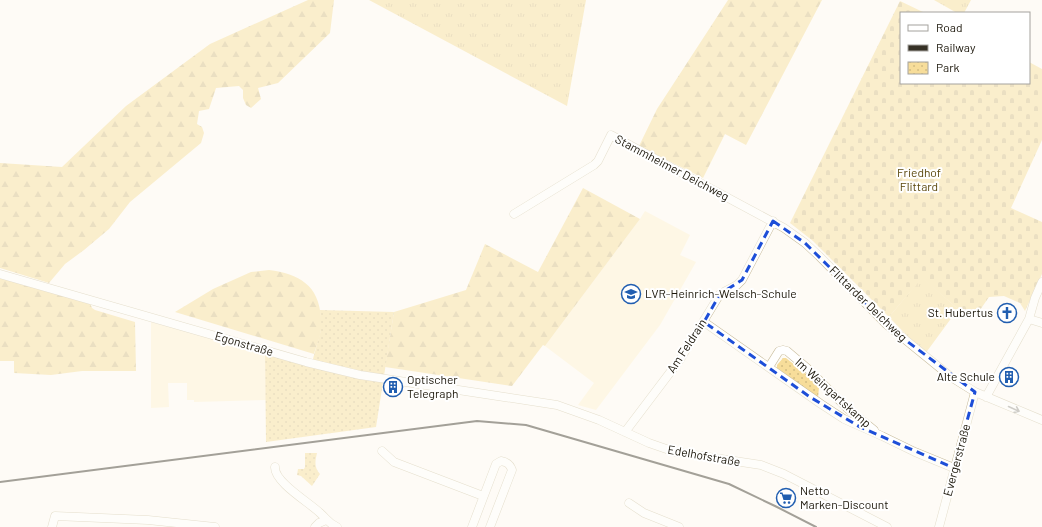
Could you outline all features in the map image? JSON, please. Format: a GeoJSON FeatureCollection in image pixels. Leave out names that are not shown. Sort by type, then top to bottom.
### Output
{"type":"FeatureCollection","features":[{"type":"Feature","properties":{"kind":"street","name":"Stammheimer Deichweg"},"geometry":{"type":"LineString","coordinates":[[514,214],[594,166],[611,135],[784,228]]}},
{"type":"Feature","properties":{"kind":"street","name":"Am Feldrain"},"geometry":{"type":"LineString","coordinates":[[625,432],[681,358],[720,294],[737,285],[742,280],[773,221]]}},
{"type":"Feature","properties":{"kind":"street","name":"Flittarder Deichweg"},"geometry":{"type":"LineString","coordinates":[[784,228],[805,243],[819,256],[896,333],[951,377],[975,392],[1042,420]]}},
{"type":"Feature","properties":{"kind":"street","name":"Egonstraße"},"geometry":{"type":"LineString","coordinates":[[0,274],[327,368],[367,376],[493,395]]}},
{"type":"Feature","properties":{"kind":"street"},"geometry":{"type":"LineString","coordinates":[[986,397],[1029,319],[1030,311],[1042,282]]}},
{"type":"Feature","properties":{"kind":"street"},"geometry":{"type":"LineString","coordinates":[[1029,319],[1042,322]]}},
{"type":"Feature","properties":{"kind":"street","name":"Im Weingartskamp"},"geometry":{"type":"LineString","coordinates":[[704,322],[844,419],[915,452],[954,468]]}},
{"type":"Feature","properties":{"kind":"street","name":"Im Weingartskamp"},"geometry":{"type":"LineString","coordinates":[[769,367],[779,351],[787,351],[807,368],[847,408],[882,436]]}},
{"type":"Feature","properties":{"kind":"street","name":"Evergerstraße"},"geometry":{"type":"LineString","coordinates":[[939,527],[975,392]]}},
{"type":"Feature","properties":{"kind":"street","name":"Edelhofstraße"},"geometry":{"type":"LineString","coordinates":[[493,395],[557,405],[599,420],[649,443],[674,452],[761,465],[784,474],[887,527]]}},
{"type":"Feature","properties":{"kind":"street"},"geometry":{"type":"LineString","coordinates":[[382,451],[394,462],[483,496]]}},
{"type":"Feature","properties":{"kind":"street"},"geometry":{"type":"LineString","coordinates":[[472,527],[496,464],[501,461],[506,462],[510,465],[512,470],[490,527]]}},
{"type":"Feature","properties":{"kind":"street"},"geometry":{"type":"LineString","coordinates":[[275,468],[275,472],[281,480],[320,513],[326,520],[337,527]]}},
{"type":"Feature","properties":{"kind":"street"},"geometry":{"type":"LineString","coordinates":[[629,503],[644,513],[679,527]]}},
{"type":"Feature","properties":{"kind":"street"},"geometry":{"type":"LineString","coordinates":[[52,527],[54,516],[148,520],[215,527]]}},
{"type":"Feature","properties":{"kind":"street"},"geometry":{"type":"LineString","coordinates":[[315,527],[319,523],[326,520]]}},
{"type":"Feature","properties":{"kind":"highlighted area"},"geometry":{"type":"Polygon","coordinates":[[[773,221],[805,243],[896,333],[975,392],[954,468],[860,427],[810,397],[704,322],[720,294],[742,280],[773,221]]]}},
{"type":"Feature","properties":{"kind":"shaded area","name":"LVR-Heinrich-Welsch-Schule"},"geometry":{"type":"Polygon","coordinates":[[[645,211],[690,235],[680,255],[696,262],[660,325],[596,410],[578,405],[594,383],[545,346],[645,211]]]}},
{"type":"Feature","properties":{"kind":"shaded area"},"geometry":{"type":"Polygon","coordinates":[[[151,322],[265,352],[266,400],[194,402],[194,400],[187,400],[187,383],[168,383],[169,407],[151,408],[151,322]]]}},
{"type":"Feature","properties":{"kind":"green space"},"geometry":{"type":"Polygon","coordinates":[[[308,0],[334,0],[330,33],[278,83],[258,88],[261,99],[251,108],[246,105],[243,98],[243,90],[239,86],[216,88],[209,109],[199,111],[197,124],[202,127],[204,133],[201,143],[130,202],[109,229],[65,264],[49,283],[0,268],[0,163],[62,167],[126,106],[210,44],[308,0]]]}},
{"type":"Feature","properties":{"kind":"green space"},"geometry":{"type":"Polygon","coordinates":[[[369,0],[586,0],[567,106],[369,0]]]}},
{"type":"Feature","properties":{"kind":"green space"},"geometry":{"type":"Polygon","coordinates":[[[728,0],[822,0],[746,145],[725,134],[703,178],[639,146],[657,109],[728,0]]]}},
{"type":"Feature","properties":{"kind":"green space"},"geometry":{"type":"Polygon","coordinates":[[[934,0],[971,0],[965,12],[955,12],[934,0]]]}},
{"type":"Feature","properties":{"kind":"green space","name":"Friedhof Flittard"},"geometry":{"type":"Polygon","coordinates":[[[900,1],[923,12],[900,12],[900,84],[1030,84],[1030,63],[1042,69],[1042,140],[1011,208],[1042,222],[1042,274],[1025,311],[1020,303],[1004,296],[989,297],[980,310],[958,309],[922,278],[889,317],[813,241],[790,223],[900,1]]]}},
{"type":"Feature","properties":{"kind":"green space"},"geometry":{"type":"Polygon","coordinates":[[[583,188],[640,219],[545,346],[543,345],[512,386],[385,367],[394,312],[466,290],[485,244],[538,272],[583,188]]]}},
{"type":"Feature","properties":{"kind":"green space"},"geometry":{"type":"Polygon","coordinates":[[[269,270],[298,278],[312,289],[316,297],[321,318],[320,336],[314,354],[175,312],[213,289],[251,272],[269,270]]]}},
{"type":"Feature","properties":{"kind":"green space"},"geometry":{"type":"Polygon","coordinates":[[[0,277],[90,303],[92,308],[95,310],[135,322],[136,371],[82,371],[51,375],[14,373],[14,361],[0,361],[0,277]]]}},
{"type":"Feature","properties":{"kind":"green space"},"geometry":{"type":"Polygon","coordinates":[[[922,277],[958,309],[925,354],[889,317],[922,277]]]}},
{"type":"Feature","properties":{"kind":"green space"},"geometry":{"type":"Polygon","coordinates":[[[320,310],[394,312],[376,427],[266,442],[265,352],[311,366],[321,330],[320,310]]]}},
{"type":"Feature","properties":{"kind":"green space"},"geometry":{"type":"Polygon","coordinates":[[[783,358],[786,358],[816,382],[819,387],[818,398],[777,368],[777,365],[783,358]]]}},
{"type":"Feature","properties":{"kind":"green space"},"geometry":{"type":"Polygon","coordinates":[[[305,453],[317,453],[316,464],[320,474],[312,486],[301,476],[297,475],[298,469],[304,469],[305,467],[305,453]]]}},
{"type":"Feature","properties":{"kind":"railway"},"geometry":{"type":"LineString","coordinates":[[0,482],[477,421],[526,425],[729,484],[816,527]]}},
{"type":"Feature","properties":{"kind":"place","name":"LVR-Heinrich-Welsch-Schule"},"geometry":{"type":"Point","coordinates":[631,294]}},
{"type":"Feature","properties":{"kind":"place","name":"St. Hubertus"},"geometry":{"type":"Point","coordinates":[1007,313]}},
{"type":"Feature","properties":{"kind":"place","name":"Alte Schule"},"geometry":{"type":"Point","coordinates":[1009,377]}},
{"type":"Feature","properties":{"kind":"place","name":"Optischer Telegraph"},"geometry":{"type":"Point","coordinates":[393,387]}},
{"type":"Feature","properties":{"kind":"place","name":"Netto Marken-Discount"},"geometry":{"type":"Point","coordinates":[786,498]}}]}
